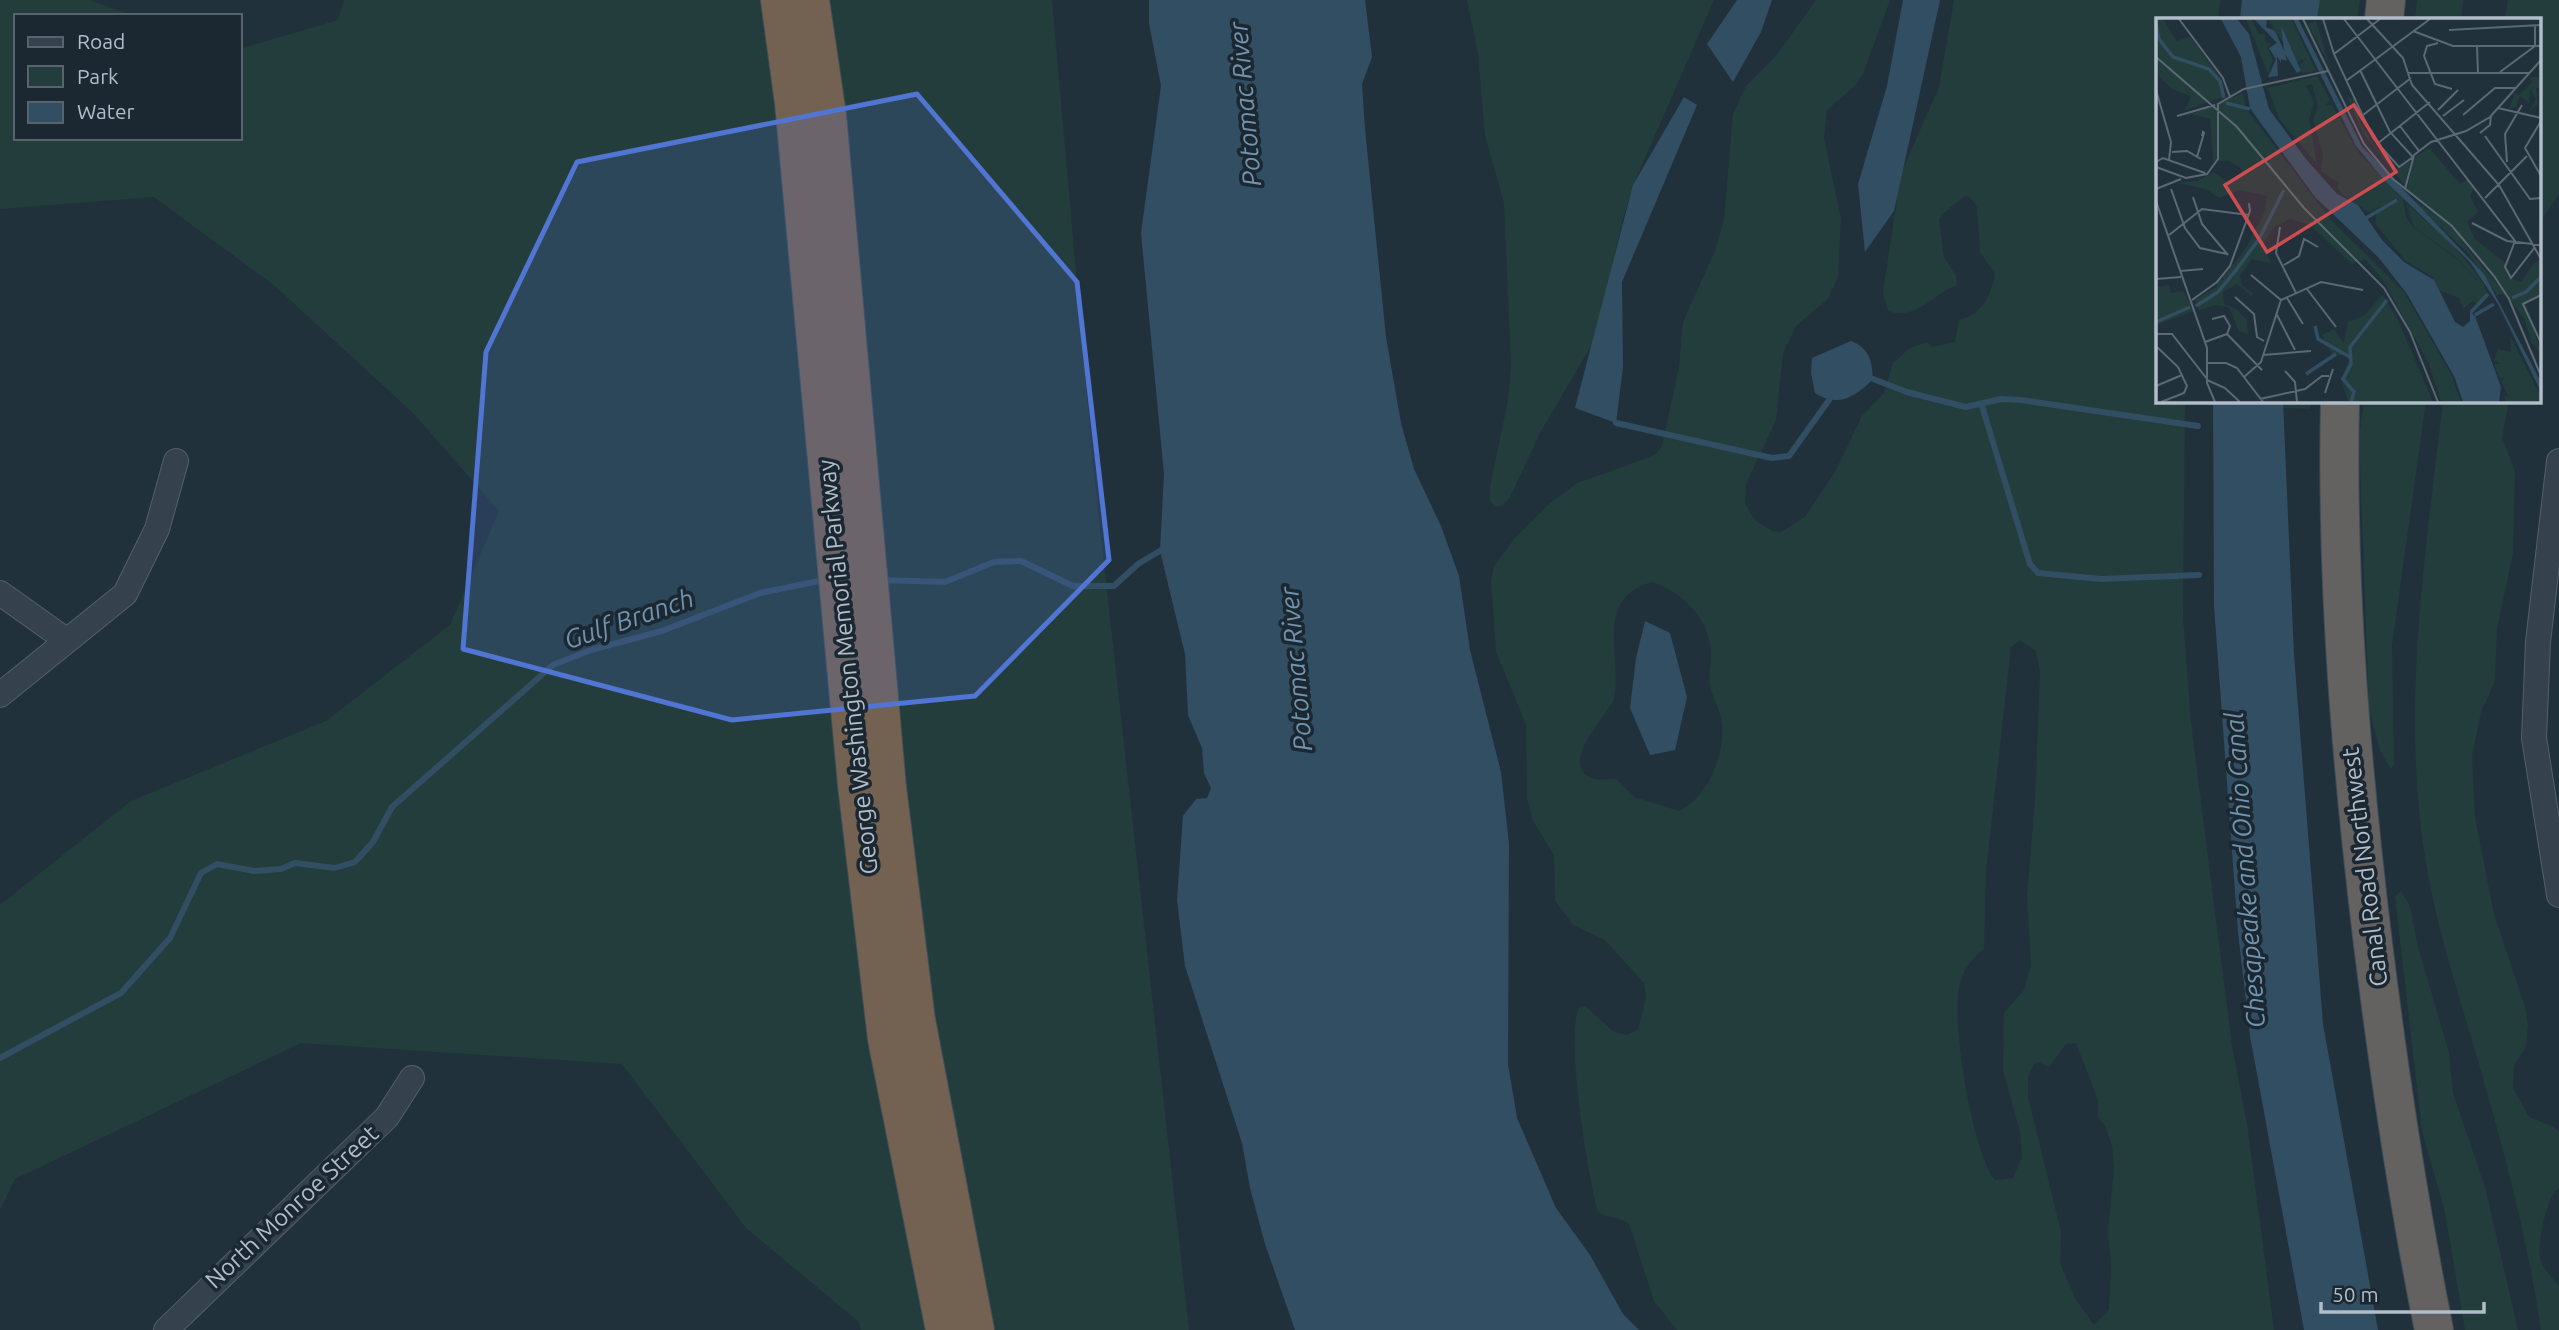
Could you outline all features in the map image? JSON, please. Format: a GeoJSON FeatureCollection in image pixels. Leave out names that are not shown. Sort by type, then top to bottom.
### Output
{"type":"FeatureCollection","features":[{"type":"Feature","properties":{"kind":"highway","name":"George Washington Memorial Parkway"},"geometry":{"type":"LineString","coordinates":[[780,0],[834,370],[872,786],[887,1039],[945,1330]]}},
{"type":"Feature","properties":{"kind":"highway","name":"George Washington Memorial Parkway"},"geometry":{"type":"LineString","coordinates":[[810,0],[827,115],[834,370]]}},
{"type":"Feature","properties":{"kind":"highway"},"geometry":{"type":"LineString","coordinates":[[2384,18],[2386,0]]}},
{"type":"Feature","properties":{"kind":"highway","name":"Canal Road Northwest"},"geometry":{"type":"LineString","coordinates":[[2340,402],[2344,645],[2352,764],[2387,1048],[2434,1330]]}},
{"type":"Feature","properties":{"kind":"highway","name":"George Washington Memorial Parkway"},"geometry":{"type":"LineString","coordinates":[[872,786],[975,1330]]}},
{"type":"Feature","properties":{"kind":"street"},"geometry":{"type":"LineString","coordinates":[[0,695],[125,594],[157,529],[176,461]]}},
{"type":"Feature","properties":{"kind":"street"},"geometry":{"type":"LineString","coordinates":[[2559,461],[2538,642],[2534,730],[2547,763],[2559,895]]}},
{"type":"Feature","properties":{"kind":"street"},"geometry":{"type":"LineString","coordinates":[[0,593],[66,640]]}},
{"type":"Feature","properties":{"kind":"street","name":"North Monroe Street"},"geometry":{"type":"LineString","coordinates":[[166,1330],[387,1117],[412,1078]]}},
{"type":"Feature","properties":{"kind":"highlighted area"},"geometry":{"type":"Polygon","coordinates":[[[917,94],[1077,282],[1109,560],[975,696],[732,720],[463,649],[486,352],[577,162],[917,94]]]}},
{"type":"Feature","properties":{"kind":"green space"},"geometry":{"type":"Polygon","coordinates":[[[0,0],[89,0],[129,14],[14,14],[14,140],[242,140],[242,48],[338,20],[344,0],[1052,0],[1093,465],[1189,1330],[861,1330],[859,1322],[747,1229],[622,1064],[301,1043],[15,1179],[0,1210],[0,905],[131,801],[326,721],[450,625],[499,511],[414,414],[275,286],[154,197],[0,209],[0,0]]]}},
{"type":"Feature","properties":{"kind":"green space"},"geometry":{"type":"Polygon","coordinates":[[[1467,0],[1714,0],[1635,181],[1623,218],[1594,341],[1541,431],[1510,497],[1503,505],[1495,507],[1490,500],[1490,487],[1508,400],[1511,366],[1504,203],[1485,135],[1478,54],[1467,0]]]}},
{"type":"Feature","properties":{"kind":"green space"},"geometry":{"type":"Polygon","coordinates":[[[1816,0],[1890,0],[1863,74],[1856,85],[1827,110],[1824,138],[1841,219],[1838,277],[1828,299],[1796,326],[1783,353],[1776,420],[1746,484],[1745,504],[1756,521],[1772,531],[1781,532],[1805,517],[1835,472],[1862,416],[1884,393],[1893,363],[1910,348],[1927,342],[1932,347],[1955,342],[1959,320],[1974,314],[1984,304],[1991,290],[1995,274],[1980,252],[1977,207],[1970,197],[1965,196],[1941,215],[1939,220],[1944,257],[1956,276],[1957,285],[1916,310],[1898,313],[1888,311],[1883,292],[1901,173],[1939,87],[1954,0],[2220,0],[2218,18],[2156,18],[2156,402],[2185,402],[2183,617],[2191,723],[2232,1046],[2247,1124],[2274,1330],[1677,1330],[1654,1301],[1629,1224],[1598,1212],[1576,1076],[1575,1024],[1579,1008],[1585,1006],[1614,1032],[1627,1035],[1638,1029],[1646,998],[1644,983],[1605,940],[1573,925],[1555,900],[1554,855],[1532,819],[1527,798],[1526,724],[1496,652],[1491,580],[1494,566],[1515,538],[1548,505],[1577,483],[1645,459],[1656,454],[1662,446],[1679,367],[1683,322],[1715,251],[1724,220],[1733,114],[1746,86],[1777,55],[1816,0]],[[1652,582],[1634,590],[1622,601],[1616,615],[1614,631],[1614,698],[1588,739],[1580,764],[1584,773],[1595,779],[1616,779],[1634,797],[1679,811],[1698,796],[1712,774],[1721,749],[1722,724],[1711,688],[1711,651],[1705,628],[1683,599],[1652,582]],[[2020,640],[2011,647],[1986,872],[1984,949],[1965,971],[1960,983],[1958,1007],[1961,1058],[1972,1117],[1987,1165],[1995,1180],[2013,1178],[2022,1157],[2020,1132],[2003,1070],[2004,1013],[2024,990],[2031,965],[2027,896],[2035,801],[2040,672],[2036,651],[2020,640]],[[2076,1043],[2066,1044],[2049,1067],[2038,1062],[2034,1064],[2028,1077],[2028,1097],[2061,1232],[2060,1263],[2076,1300],[2094,1325],[2109,1310],[2111,1264],[2108,1232],[2114,1168],[2112,1145],[2105,1126],[2098,1118],[2098,1100],[2076,1043]]]}},
{"type":"Feature","properties":{"kind":"green space"},"geometry":{"type":"Polygon","coordinates":[[[2320,0],[2360,0],[2357,18],[2317,18],[2320,0]]]}},
{"type":"Feature","properties":{"kind":"green space"},"geometry":{"type":"Polygon","coordinates":[[[2417,0],[2463,0],[2461,18],[2415,18],[2417,0]]]}},
{"type":"Feature","properties":{"kind":"green space"},"geometry":{"type":"Polygon","coordinates":[[[2508,0],[2559,0],[2559,194],[2542,219],[2542,18],[2505,18],[2508,0]]]}},
{"type":"Feature","properties":{"kind":"green space"},"geometry":{"type":"Polygon","coordinates":[[[2283,402],[2310,402],[2310,409],[2283,408],[2283,402]]]}},
{"type":"Feature","properties":{"kind":"green space"},"geometry":{"type":"Polygon","coordinates":[[[2364,402],[2426,402],[2392,645],[2394,765],[2391,769],[2380,751],[2369,709],[2359,438],[2364,402]]]}},
{"type":"Feature","properties":{"kind":"green space"},"geometry":{"type":"Polygon","coordinates":[[[2443,402],[2509,402],[2502,438],[2515,471],[2513,553],[2497,629],[2495,681],[2481,712],[2472,756],[2475,818],[2494,914],[2525,1007],[2528,1024],[2526,1046],[2514,1066],[2513,1088],[2529,1117],[2554,1127],[2559,1132],[2559,1188],[2547,1209],[2539,1251],[2543,1266],[2559,1286],[2559,1330],[2541,1330],[2530,1264],[2507,1165],[2452,972],[2428,874],[2416,756],[2415,696],[2423,578],[2443,402]]]}},
{"type":"Feature","properties":{"kind":"green space"},"geometry":{"type":"Polygon","coordinates":[[[2401,891],[2410,906],[2418,947],[2449,1053],[2453,1093],[2485,1187],[2518,1330],[2465,1330],[2445,1212],[2422,1131],[2395,896],[2401,891]]]}},
{"type":"Feature","properties":{"kind":"water","name":"Potomac River"},"geometry":{"type":"Polygon","coordinates":[[[1149,0],[1365,0],[1372,57],[1362,84],[1365,129],[1386,337],[1401,423],[1414,469],[1441,526],[1459,576],[1470,650],[1501,772],[1509,844],[1508,1064],[1517,1118],[1556,1208],[1590,1255],[1623,1314],[1639,1330],[1295,1330],[1265,1244],[1250,1188],[1242,1143],[1185,966],[1177,900],[1183,816],[1196,799],[1207,798],[1211,788],[1204,773],[1202,748],[1188,715],[1185,654],[1160,551],[1164,474],[1141,233],[1161,86],[1149,23],[1149,0]]]}},
{"type":"Feature","properties":{"kind":"water"},"geometry":{"type":"Polygon","coordinates":[[[1737,0],[1772,0],[1761,32],[1733,82],[1707,44],[1737,0]]]}},
{"type":"Feature","properties":{"kind":"water"},"geometry":{"type":"Polygon","coordinates":[[[1903,0],[1940,0],[1894,211],[1865,252],[1858,184],[1887,86],[1903,0]]]}},
{"type":"Feature","properties":{"kind":"water"},"geometry":{"type":"Polygon","coordinates":[[[2242,0],[2320,0],[2317,18],[2240,18],[2242,0]]]}},
{"type":"Feature","properties":{"kind":"water"},"geometry":{"type":"Polygon","coordinates":[[[1684,97],[1697,105],[1622,282],[1623,367],[1616,423],[1575,408],[1633,185],[1684,97]]]}},
{"type":"Feature","properties":{"kind":"water"},"geometry":{"type":"Polygon","coordinates":[[[1851,341],[1866,351],[1872,366],[1873,379],[1860,391],[1839,400],[1815,393],[1811,373],[1812,358],[1851,341]]]}},
{"type":"Feature","properties":{"kind":"water","name":"Chesapeake and Ohio Canal"},"geometry":{"type":"Polygon","coordinates":[[[2213,402],[2283,402],[2294,655],[2323,1024],[2378,1330],[2304,1330],[2250,1036],[2238,932],[2214,606],[2213,402]]]}},
{"type":"Feature","properties":{"kind":"water"},"geometry":{"type":"Polygon","coordinates":[[[1645,621],[1670,633],[1687,697],[1675,750],[1650,755],[1630,708],[1636,658],[1645,621]]]}},
{"type":"Feature","properties":{"kind":"waterway"},"geometry":{"type":"LineString","coordinates":[[1873,379],[1907,392],[1966,407],[2001,399],[2021,400],[2198,426]]}},
{"type":"Feature","properties":{"kind":"waterway"},"geometry":{"type":"LineString","coordinates":[[1616,423],[1772,458],[1789,456],[1829,400]]}},
{"type":"Feature","properties":{"kind":"waterway"},"geometry":{"type":"LineString","coordinates":[[1982,406],[2030,564],[2038,573],[2101,579],[2199,575]]}},
{"type":"Feature","properties":{"kind":"waterway","name":"Gulf Branch"},"geometry":{"type":"LineString","coordinates":[[880,580],[945,582],[994,562],[1021,561],[1073,586],[1114,586],[1138,564],[1168,546]]}},
{"type":"Feature","properties":{"kind":"waterway","name":"Gulf Branch"},"geometry":{"type":"LineString","coordinates":[[0,1058],[121,993],[170,938],[201,873],[217,864],[254,871],[281,869],[295,863],[335,868],[355,862],[373,842],[392,807],[553,665],[591,650],[662,631],[760,593],[824,580]]}}]}
